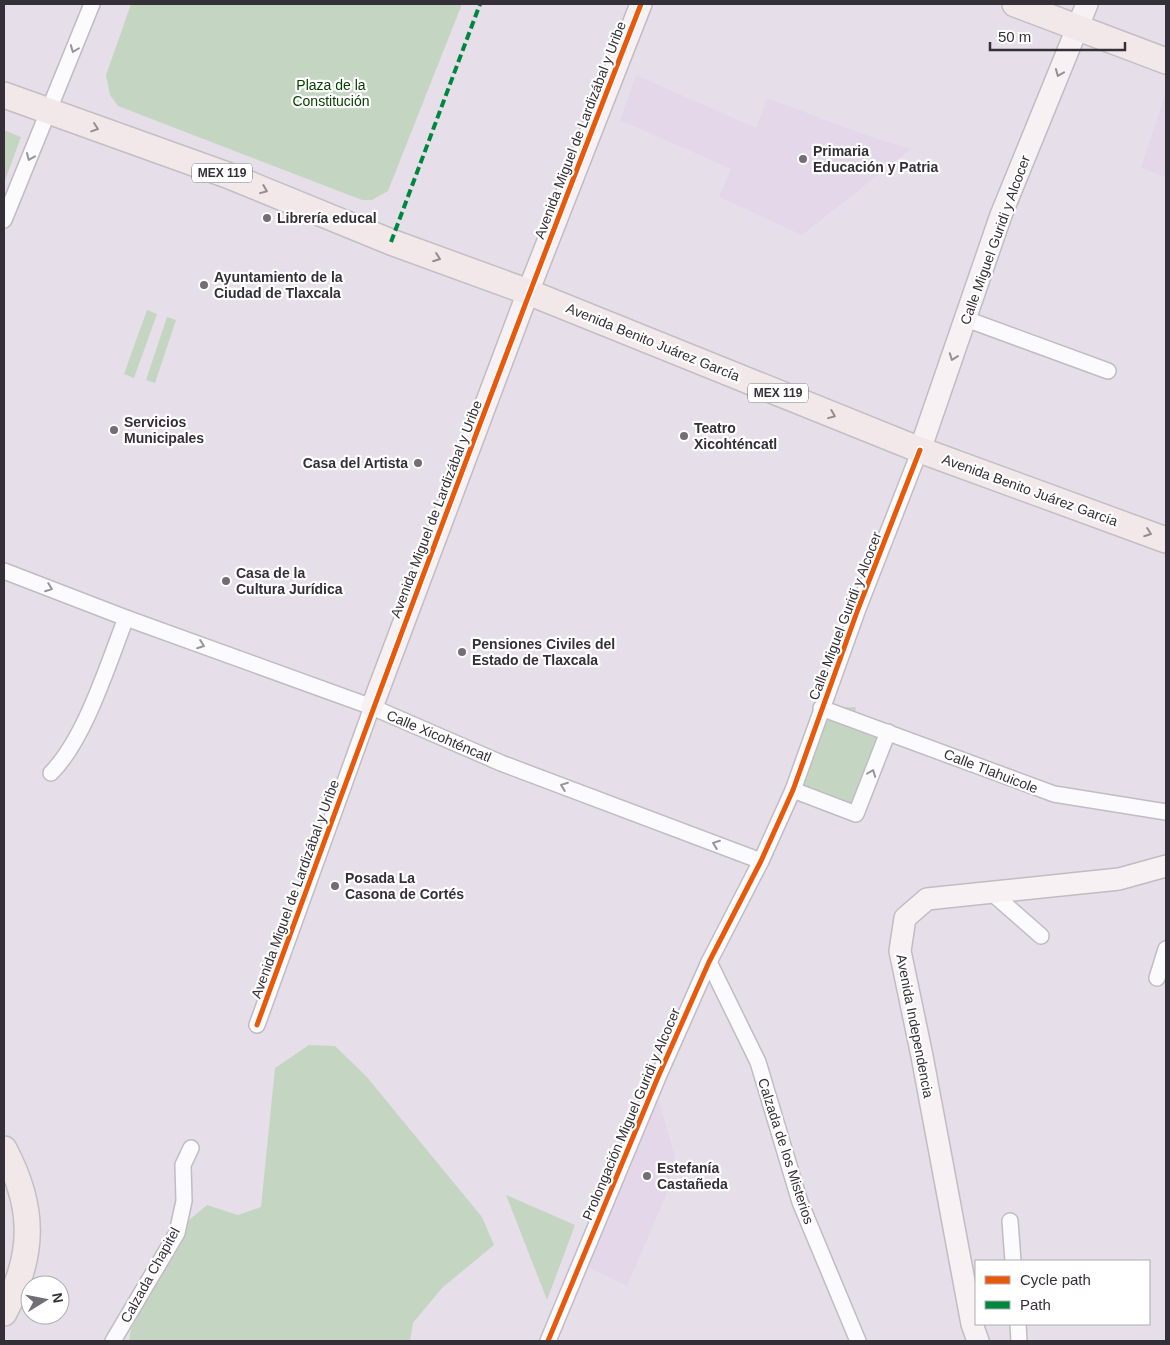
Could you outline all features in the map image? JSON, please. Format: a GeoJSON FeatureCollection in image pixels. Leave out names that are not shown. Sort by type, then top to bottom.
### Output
{"type":"FeatureCollection","features":[{"type":"Feature","properties":{"kind":"main road"},"geometry":{"type":"LineString","coordinates":[[1015,4],[1166,61]]}},
{"type":"Feature","properties":{"kind":"main road","name":"MEX 119"},"geometry":{"type":"LineString","coordinates":[[4,95],[49,112]]}},
{"type":"Feature","properties":{"kind":"main road","name":"Avenida Benito Juárez García"},"geometry":{"type":"LineString","coordinates":[[49,112],[221,172],[391,242],[528,292],[920,450],[1166,540]]}},
{"type":"Feature","properties":{"kind":"main road"},"geometry":{"type":"LineString","coordinates":[[4,1149],[23,1190],[27,1209],[25,1254],[15,1292],[4,1313]]}},
{"type":"Feature","properties":{"kind":"street"},"geometry":{"type":"LineString","coordinates":[[4,220],[92,4]]}},
{"type":"Feature","properties":{"kind":"street","name":"Avenida Miguel de Lardizábal y Uribe"},"geometry":{"type":"LineString","coordinates":[[257,1025],[372,707],[528,292],[642,4]]}},
{"type":"Feature","properties":{"kind":"street","name":"Calle Miguel Guridi y Alcocer"},"geometry":{"type":"LineString","coordinates":[[793,790],[821,708],[920,450],[1001,215],[1087,4]]}},
{"type":"Feature","properties":{"kind":"street"},"geometry":{"type":"LineString","coordinates":[[966,319],[1108,371]]}},
{"type":"Feature","properties":{"kind":"street","name":"Calle Xicohténcatl"},"geometry":{"type":"LineString","coordinates":[[4,571],[126,618],[372,707],[502,763],[761,861]]}},
{"type":"Feature","properties":{"kind":"street"},"geometry":{"type":"LineString","coordinates":[[51,773],[62,762],[79,734],[126,618]]}},
{"type":"Feature","properties":{"kind":"street","name":"Calle Tlahuicole"},"geometry":{"type":"LineString","coordinates":[[821,708],[1054,794],[1166,812]]}},
{"type":"Feature","properties":{"kind":"street"},"geometry":{"type":"LineString","coordinates":[[793,790],[856,814],[888,732]]}},
{"type":"Feature","properties":{"kind":"street","name":"Prolongación Miguel Guridi y Alcocer"},"geometry":{"type":"LineString","coordinates":[[548,1341],[658,1077],[709,962],[761,861],[793,790]]}},
{"type":"Feature","properties":{"kind":"street","name":"Avenida Independencia"},"geometry":{"type":"LineString","coordinates":[[978,1341],[972,1324],[924,1066],[900,951],[905,918],[927,899],[1119,879],[1166,866]]}},
{"type":"Feature","properties":{"kind":"street"},"geometry":{"type":"LineString","coordinates":[[992,892],[1041,936]]}},
{"type":"Feature","properties":{"kind":"street"},"geometry":{"type":"LineString","coordinates":[[1157,978],[1166,949]]}},
{"type":"Feature","properties":{"kind":"street","name":"Calzada de los Misterios"},"geometry":{"type":"LineString","coordinates":[[709,962],[758,1062],[800,1202],[858,1341]]}},
{"type":"Feature","properties":{"kind":"street","name":"Calzada Chapitel"},"geometry":{"type":"LineString","coordinates":[[113,1341],[177,1232],[184,1201],[184,1165],[190,1148]]}},
{"type":"Feature","properties":{"kind":"street"},"geometry":{"type":"LineString","coordinates":[[1010,1220],[1013,1260]]}},
{"type":"Feature","properties":{"kind":"street"},"geometry":{"type":"LineString","coordinates":[[1018,1325],[1020,1341]]}},
{"type":"Feature","properties":{"kind":"shaded area","name":"Primaria Educación y Patria"},"geometry":{"type":"Polygon","coordinates":[[[636,75],[756,128],[767,98],[871,137],[911,149],[802,235],[719,197],[731,169],[620,120],[636,75]]]}},
{"type":"Feature","properties":{"kind":"shaded area"},"geometry":{"type":"Polygon","coordinates":[[[1166,91],[1166,177],[1141,168],[1166,91]]]}},
{"type":"Feature","properties":{"kind":"shaded area","name":"Estefanía Castañeda"},"geometry":{"type":"Polygon","coordinates":[[[658,1098],[675,1157],[666,1195],[627,1286],[588,1267],[652,1100],[658,1098]]]}},
{"type":"Feature","properties":{"kind":"green space","name":"Plaza de la Constitución"},"geometry":{"type":"Polygon","coordinates":[[[131,4],[462,4],[388,191],[372,200],[362,200],[118,106],[110,95],[106,75],[131,4]]]}},
{"type":"Feature","properties":{"kind":"green space"},"geometry":{"type":"Polygon","coordinates":[[[4,130],[21,137],[4,183],[4,130]]]}},
{"type":"Feature","properties":{"kind":"green space"},"geometry":{"type":"Polygon","coordinates":[[[147,310],[157,314],[134,378],[124,374],[147,310]]]}},
{"type":"Feature","properties":{"kind":"green space"},"geometry":{"type":"Polygon","coordinates":[[[167,317],[176,320],[155,383],[146,380],[167,317]]]}},
{"type":"Feature","properties":{"kind":"green space"},"geometry":{"type":"Polygon","coordinates":[[[856,707],[854,720],[888,732],[856,814],[793,790],[821,708],[856,707]]]}},
{"type":"Feature","properties":{"kind":"green space"},"geometry":{"type":"Polygon","coordinates":[[[309,1045],[335,1046],[366,1076],[482,1217],[494,1245],[442,1288],[413,1323],[410,1341],[129,1341],[131,1329],[189,1220],[207,1205],[238,1215],[261,1207],[275,1068],[309,1045]]]}},
{"type":"Feature","properties":{"kind":"green space"},"geometry":{"type":"Polygon","coordinates":[[[506,1195],[575,1225],[547,1300],[506,1195]]]}},
{"type":"Feature","properties":{"kind":"marked path"},"geometry":{"type":"LineString","coordinates":[[391,242],[480,4]]}},
{"type":"Feature","properties":{"kind":"cycle path"},"geometry":{"type":"LineString","coordinates":[[257,1025],[446,513],[641,4]]}},
{"type":"Feature","properties":{"kind":"cycle path"},"geometry":{"type":"LineString","coordinates":[[548,1341],[658,1077],[709,962],[761,861],[793,790],[858,609],[920,450]]}},
{"type":"Feature","properties":{"kind":"place","name":"Primaria Educación y Patria"},"geometry":{"type":"Point","coordinates":[803,159]}},
{"type":"Feature","properties":{"kind":"place","name":"Librería educal"},"geometry":{"type":"Point","coordinates":[267,218]}},
{"type":"Feature","properties":{"kind":"place","name":"Ayuntamiento de la Ciudad de Tlaxcala"},"geometry":{"type":"Point","coordinates":[204,285]}},
{"type":"Feature","properties":{"kind":"place","name":"Servicios Municipales"},"geometry":{"type":"Point","coordinates":[114,430]}},
{"type":"Feature","properties":{"kind":"place","name":"Teatro Xicohténcatl"},"geometry":{"type":"Point","coordinates":[684,436]}},
{"type":"Feature","properties":{"kind":"place","name":"Casa del Artista"},"geometry":{"type":"Point","coordinates":[418,463]}},
{"type":"Feature","properties":{"kind":"place","name":"Casa de la Cultura Jurídica"},"geometry":{"type":"Point","coordinates":[226,581]}},
{"type":"Feature","properties":{"kind":"place","name":"Pensiones Civiles del Estado de Tlaxcala"},"geometry":{"type":"Point","coordinates":[462,652]}},
{"type":"Feature","properties":{"kind":"place","name":"Posada La Casona de Cortés"},"geometry":{"type":"Point","coordinates":[335,886]}},
{"type":"Feature","properties":{"kind":"place","name":"Estefanía Castañeda"},"geometry":{"type":"Point","coordinates":[647,1176]}}]}
